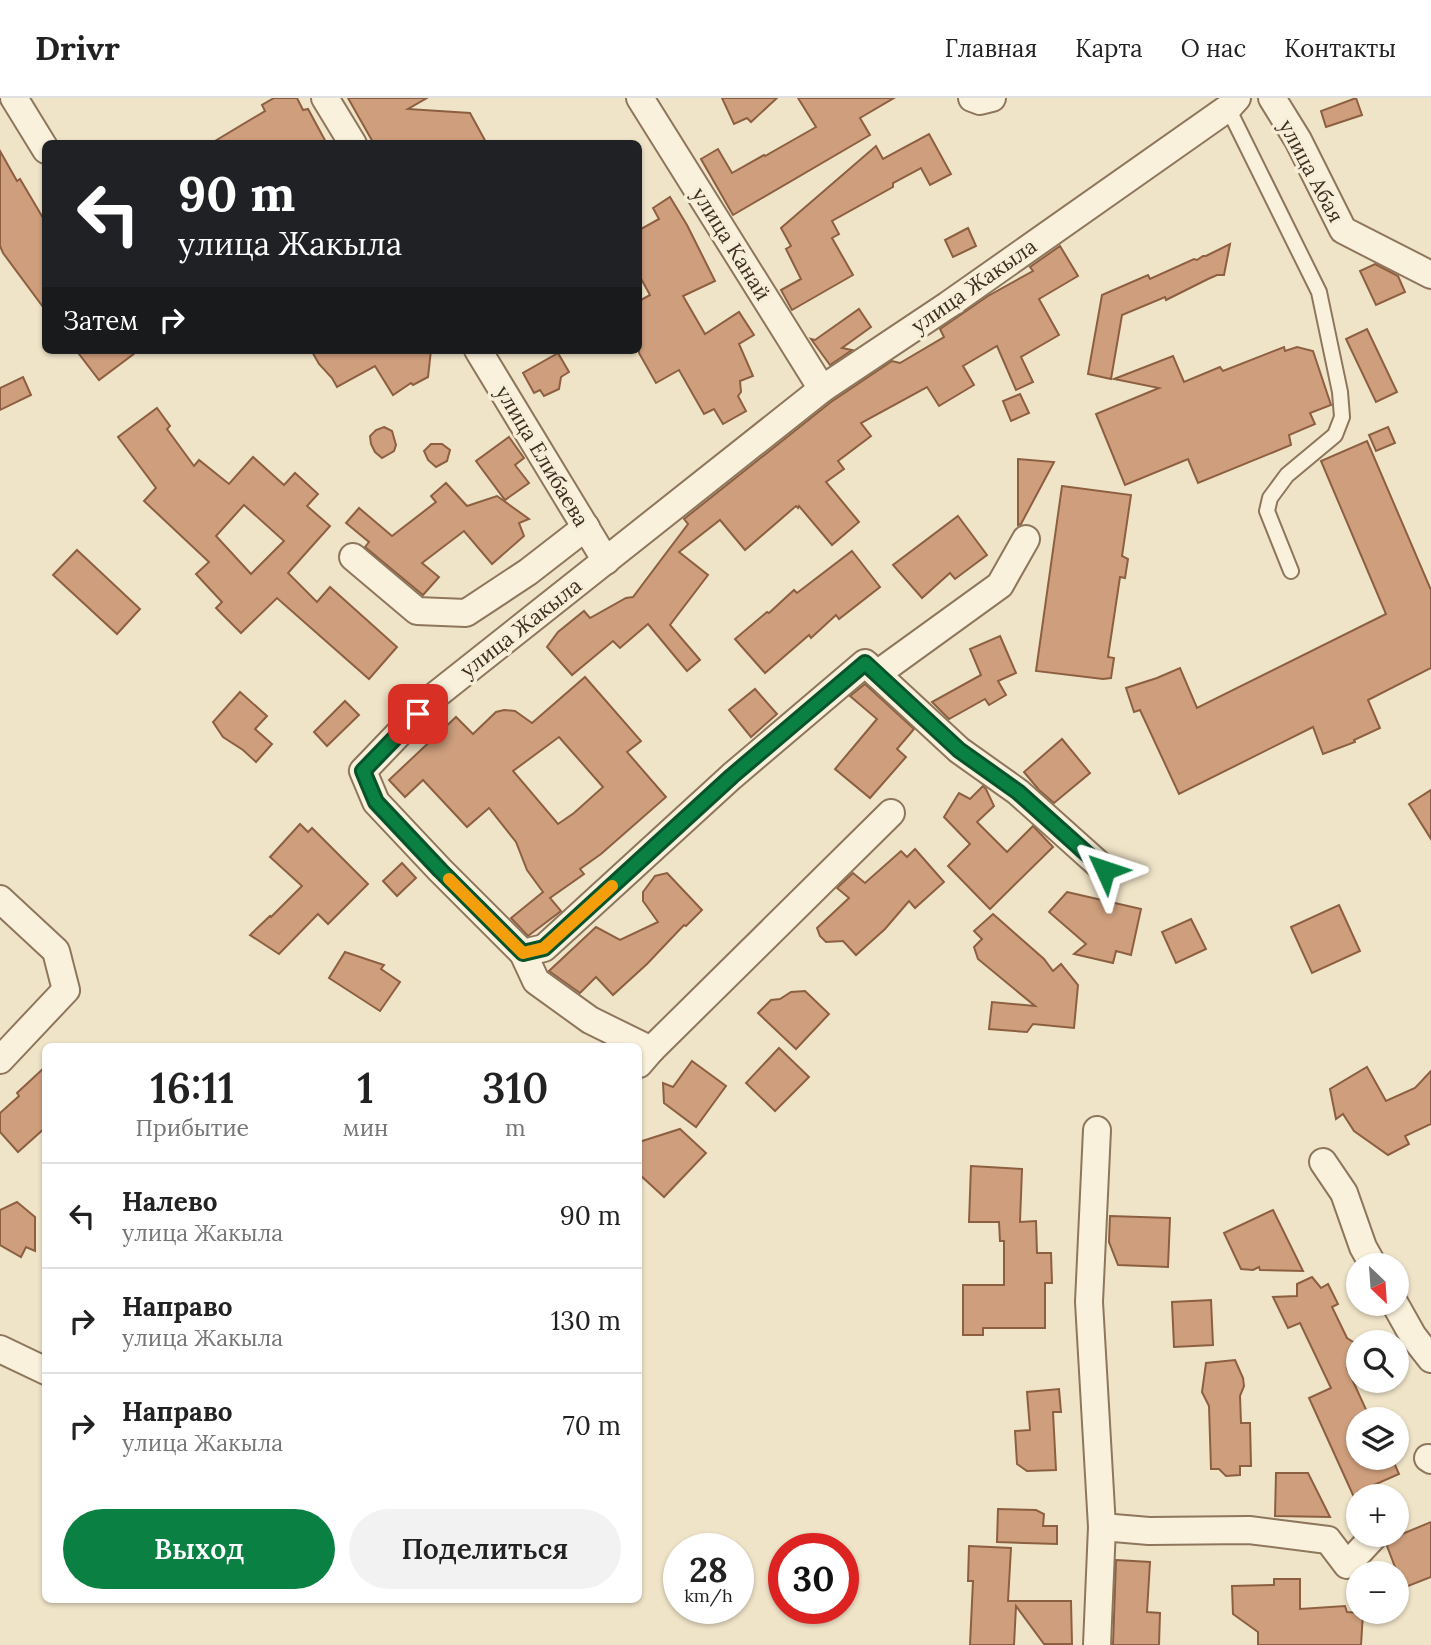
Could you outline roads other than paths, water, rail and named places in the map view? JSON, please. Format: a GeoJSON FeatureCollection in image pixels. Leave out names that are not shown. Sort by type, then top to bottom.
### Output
{"type":"FeatureCollection","features":[{"type":"Feature","properties":{"kind":"street"},"geometry":{"type":"LineString","coordinates":[[14,98],[42,143]]}},
{"type":"Feature","properties":{"kind":"street"},"geometry":{"type":"LineString","coordinates":[[325,98],[351,140]]}},
{"type":"Feature","properties":{"kind":"street","name":"улица Канай"},"geometry":{"type":"LineString","coordinates":[[640,98],[822,389]]}},
{"type":"Feature","properties":{"kind":"street"},"geometry":{"type":"LineString","coordinates":[[972,98],[980,101],[992,98]]}},
{"type":"Feature","properties":{"kind":"street","name":"улица Абая"},"geometry":{"type":"LineString","coordinates":[[1272,98],[1298,140],[1343,230],[1431,275]]}},
{"type":"Feature","properties":{"kind":"street","name":"улица Жакыла"},"geometry":{"type":"LineString","coordinates":[[523,953],[376,802],[363,771],[436,695],[822,389],[948,305],[1232,103]]}},
{"type":"Feature","properties":{"kind":"street","name":"улица Елибаева"},"geometry":{"type":"LineString","coordinates":[[480,354],[606,561]]}},
{"type":"Feature","properties":{"kind":"street"},"geometry":{"type":"LineString","coordinates":[[353,557],[417,611],[466,613],[528,572],[586,527]]}},
{"type":"Feature","properties":{"kind":"street"},"geometry":{"type":"LineString","coordinates":[[877,674],[1000,585],[1026,539]]}},
{"type":"Feature","properties":{"kind":"street"},"geometry":{"type":"LineString","coordinates":[[624,1043],[536,981],[523,953],[544,948],[732,776],[865,663],[959,750],[1018,792],[1105,870]]}},
{"type":"Feature","properties":{"kind":"street"},"geometry":{"type":"LineString","coordinates":[[645,1057],[891,813]]}},
{"type":"Feature","properties":{"kind":"street"},"geometry":{"type":"LineString","coordinates":[[0,899],[56,951],[66,990],[0,1060]]}},
{"type":"Feature","properties":{"kind":"street"},"geometry":{"type":"LineString","coordinates":[[1097,1130],[1089,1302],[1102,1527],[1097,1645]]}},
{"type":"Feature","properties":{"kind":"street"},"geometry":{"type":"LineString","coordinates":[[1323,1161],[1344,1193],[1366,1253]]}},
{"type":"Feature","properties":{"kind":"street"},"geometry":{"type":"LineString","coordinates":[[1402,1316],[1431,1359]]}},
{"type":"Feature","properties":{"kind":"street"},"geometry":{"type":"LineString","coordinates":[[0,1349],[42,1369]]}},
{"type":"Feature","properties":{"kind":"street"},"geometry":{"type":"LineString","coordinates":[[1102,1527],[1149,1531],[1249,1530],[1328,1540],[1347,1565],[1364,1547]]}},
{"type":"Feature","properties":{"kind":"lane"},"geometry":{"type":"LineString","coordinates":[[1232,103],[1319,292],[1340,392],[1342,417],[1335,435],[1287,475],[1270,498],[1267,511],[1291,570]]}}]}
